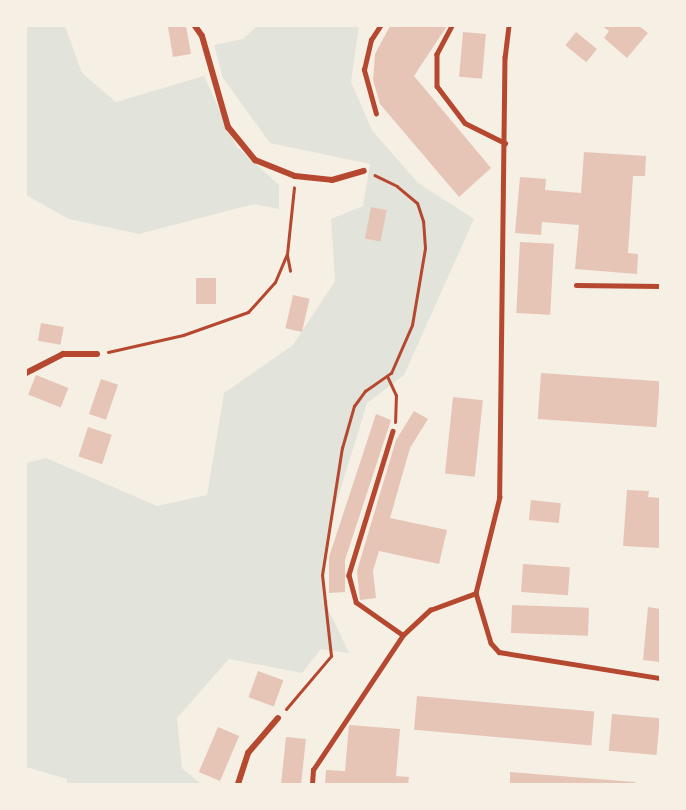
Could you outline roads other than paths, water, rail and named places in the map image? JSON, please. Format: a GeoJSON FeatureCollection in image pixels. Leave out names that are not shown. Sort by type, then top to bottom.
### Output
{"type":"FeatureCollection","features":[{"type":"Feature","properties":{"kind":"street"},"geometry":{"type":"LineString","coordinates":[[195,26],[202,36],[228,127],[255,160],[295,176],[332,180],[364,171]]}},
{"type":"Feature","properties":{"kind":"street"},"geometry":{"type":"LineString","coordinates":[[26,373],[63,354],[97,354]]}},
{"type":"Feature","properties":{"kind":"street"},"geometry":{"type":"LineString","coordinates":[[238,784],[248,753],[278,718]]}},
{"type":"Feature","properties":{"kind":"lane"},"geometry":{"type":"LineString","coordinates":[[376,114],[364,70],[371,40],[380,26]]}},
{"type":"Feature","properties":{"kind":"lane"},"geometry":{"type":"LineString","coordinates":[[452,26],[437,54],[437,86],[465,123],[505,143]]}},
{"type":"Feature","properties":{"kind":"lane"},"geometry":{"type":"LineString","coordinates":[[509,26],[500,497],[476,594],[490,643],[499,652],[660,678]]}},
{"type":"Feature","properties":{"kind":"lane"},"geometry":{"type":"LineString","coordinates":[[576,285],[660,286]]}},
{"type":"Feature","properties":{"kind":"lane"},"geometry":{"type":"LineString","coordinates":[[393,431],[349,575],[356,602],[404,635]]}},
{"type":"Feature","properties":{"kind":"lane"},"geometry":{"type":"LineString","coordinates":[[312,784],[313,770],[337,731],[404,635],[430,610],[476,594]]}}]}
